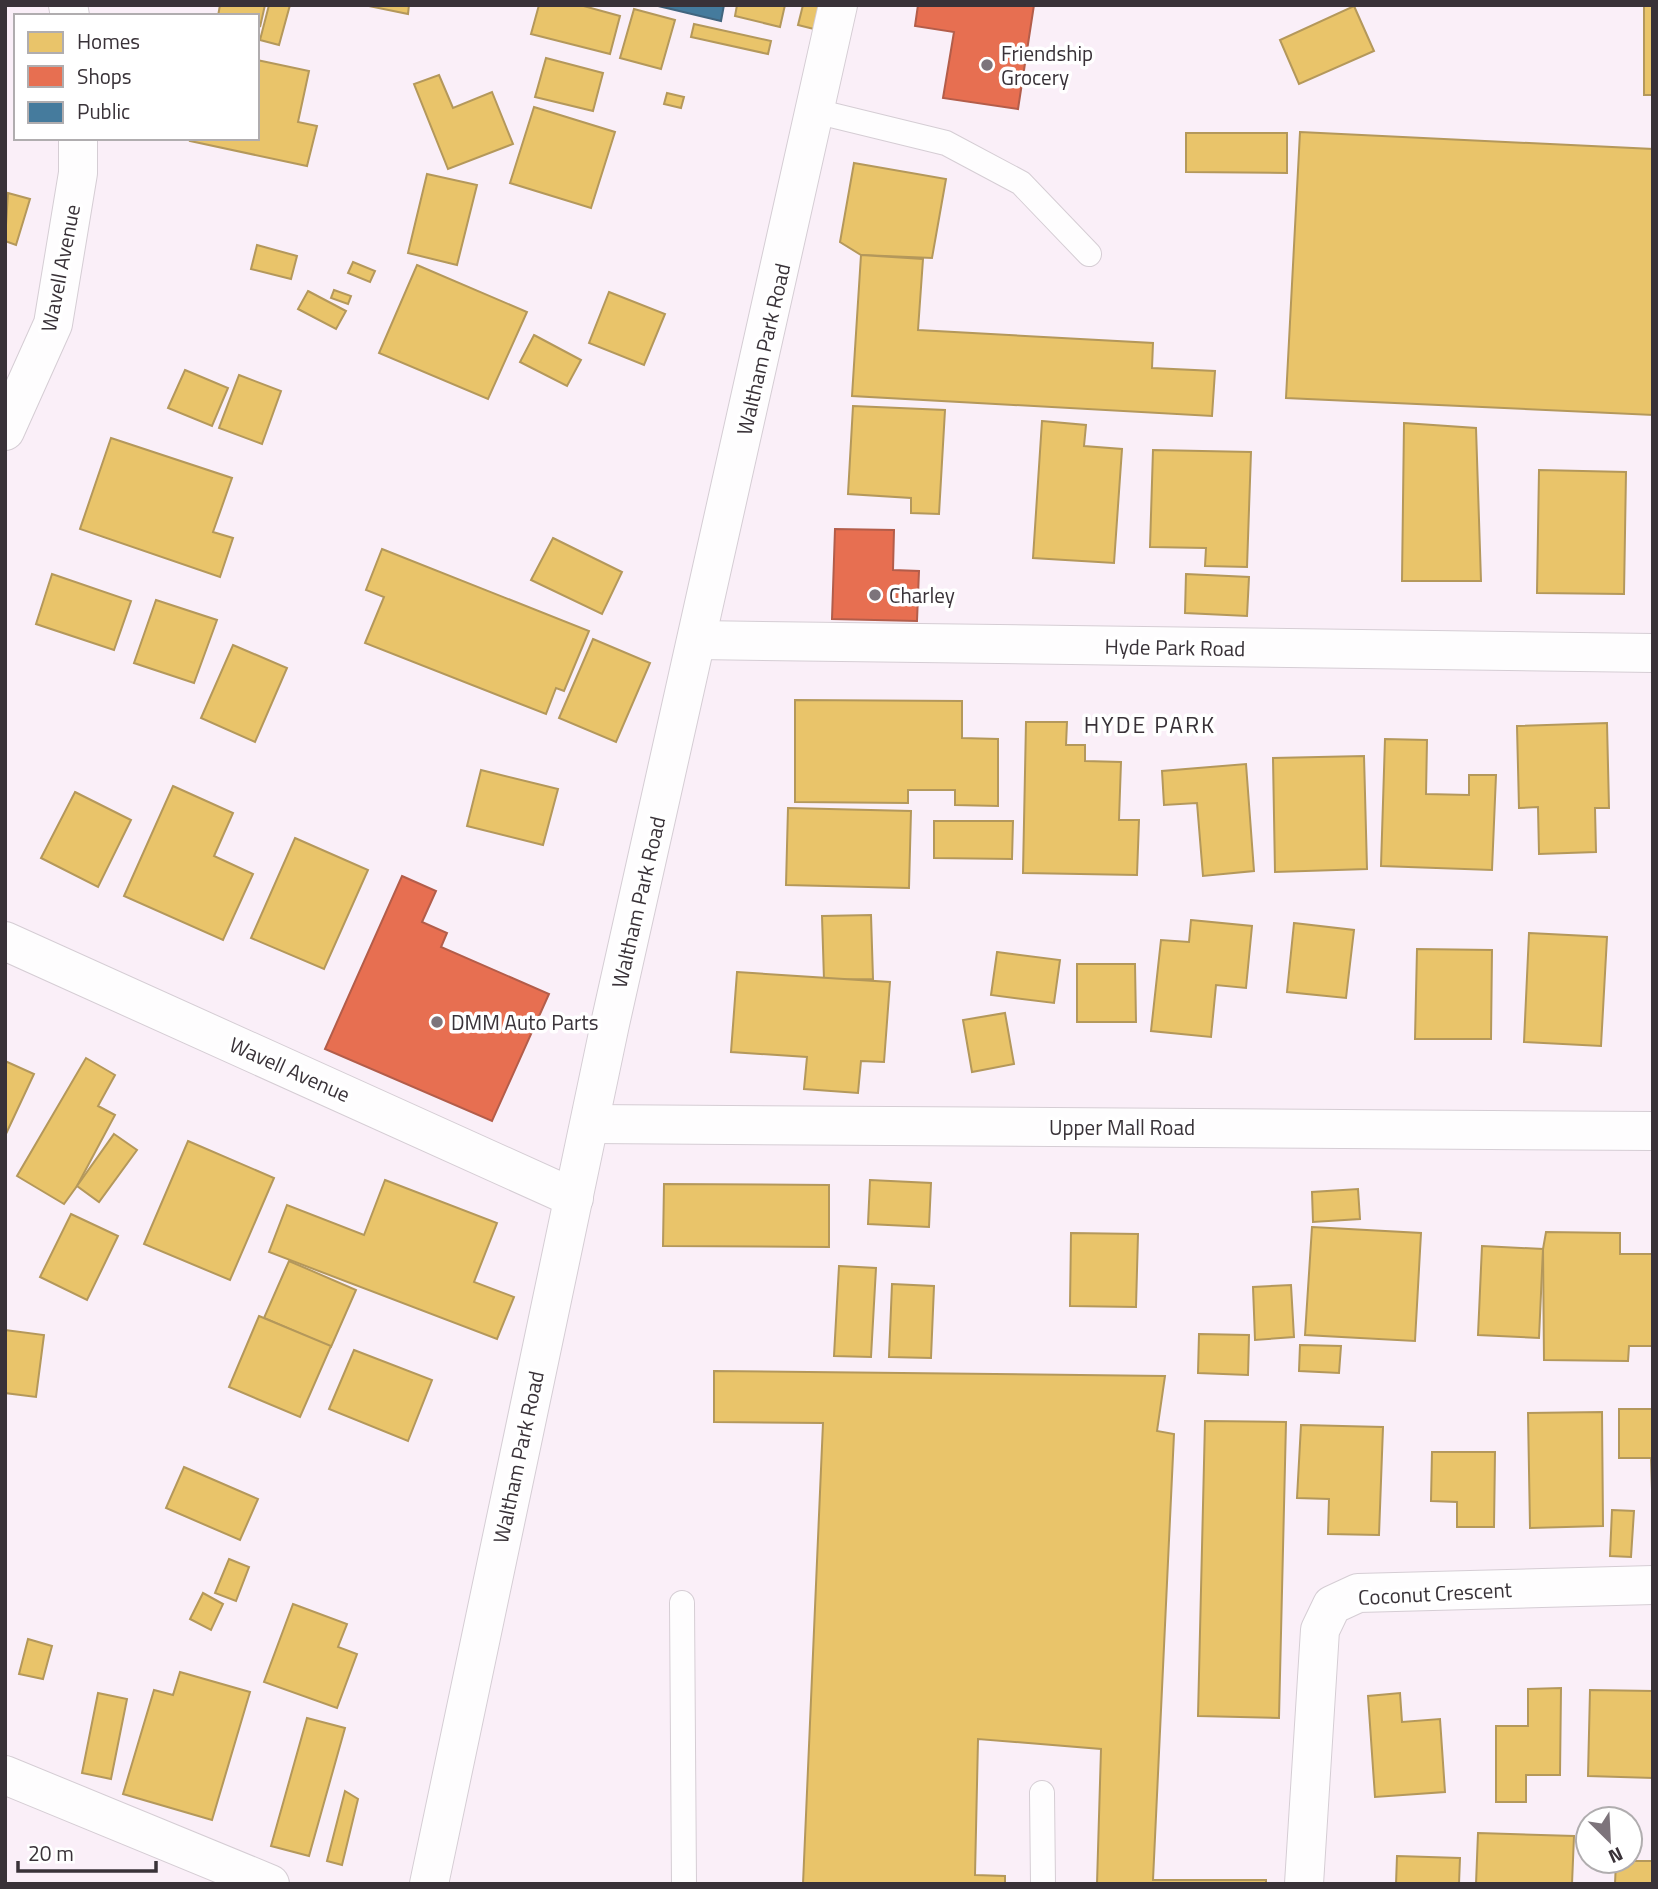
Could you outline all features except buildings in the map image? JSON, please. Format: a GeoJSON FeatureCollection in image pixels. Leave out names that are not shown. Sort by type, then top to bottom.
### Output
{"type":"FeatureCollection","features":[{"type":"Feature","properties":{"kind":"street","name":"Waltham Park Road"},"geometry":{"type":"LineString","coordinates":[[429,1884],[574,1198],[838,5]]}},
{"type":"Feature","properties":{"kind":"street","name":"Wavell Avenue"},"geometry":{"type":"LineString","coordinates":[[5,431],[53,324],[78,173],[78,140]]}},
{"type":"Feature","properties":{"kind":"street","name":"Hyde Park Road"},"geometry":{"type":"LineString","coordinates":[[697,640],[1653,653]]}},
{"type":"Feature","properties":{"kind":"street","name":"Wavell Avenue"},"geometry":{"type":"LineString","coordinates":[[5,941],[574,1198]]}},
{"type":"Feature","properties":{"kind":"street","name":"Upper Mall Road"},"geometry":{"type":"LineString","coordinates":[[591,1124],[1653,1131]]}},
{"type":"Feature","properties":{"kind":"street","name":"Coconut Crescent"},"geometry":{"type":"LineString","coordinates":[[1304,1884],[1320,1630],[1332,1605],[1358,1593],[1653,1585]]}},
{"type":"Feature","properties":{"kind":"street"},"geometry":{"type":"LineString","coordinates":[[5,1775],[270,1884]]}},
{"type":"Feature","properties":{"kind":"lane"},"geometry":{"type":"LineString","coordinates":[[816,111],[946,142],[1021,183],[1089,254]]}},
{"type":"Feature","properties":{"kind":"lane"},"geometry":{"type":"LineString","coordinates":[[682,1602],[684,1884]]}},
{"type":"Feature","properties":{"kind":"lane"},"geometry":{"type":"LineString","coordinates":[[1042,1793],[1043,1884]]}},
{"type":"Feature","properties":{"kind":"place","name":"Friendship Grocery"},"geometry":{"type":"Point","coordinates":[987,65]}},
{"type":"Feature","properties":{"kind":"place","name":"Charley"},"geometry":{"type":"Point","coordinates":[875,595]}},
{"type":"Feature","properties":{"kind":"place","name":"DMM Auto Parts"},"geometry":{"type":"Point","coordinates":[437,1022]}},
{"type":"Feature","properties":{"kind":"district","name":"HYDE PARK"},"geometry":{"type":"Point","coordinates":[1150,724]}}]}
